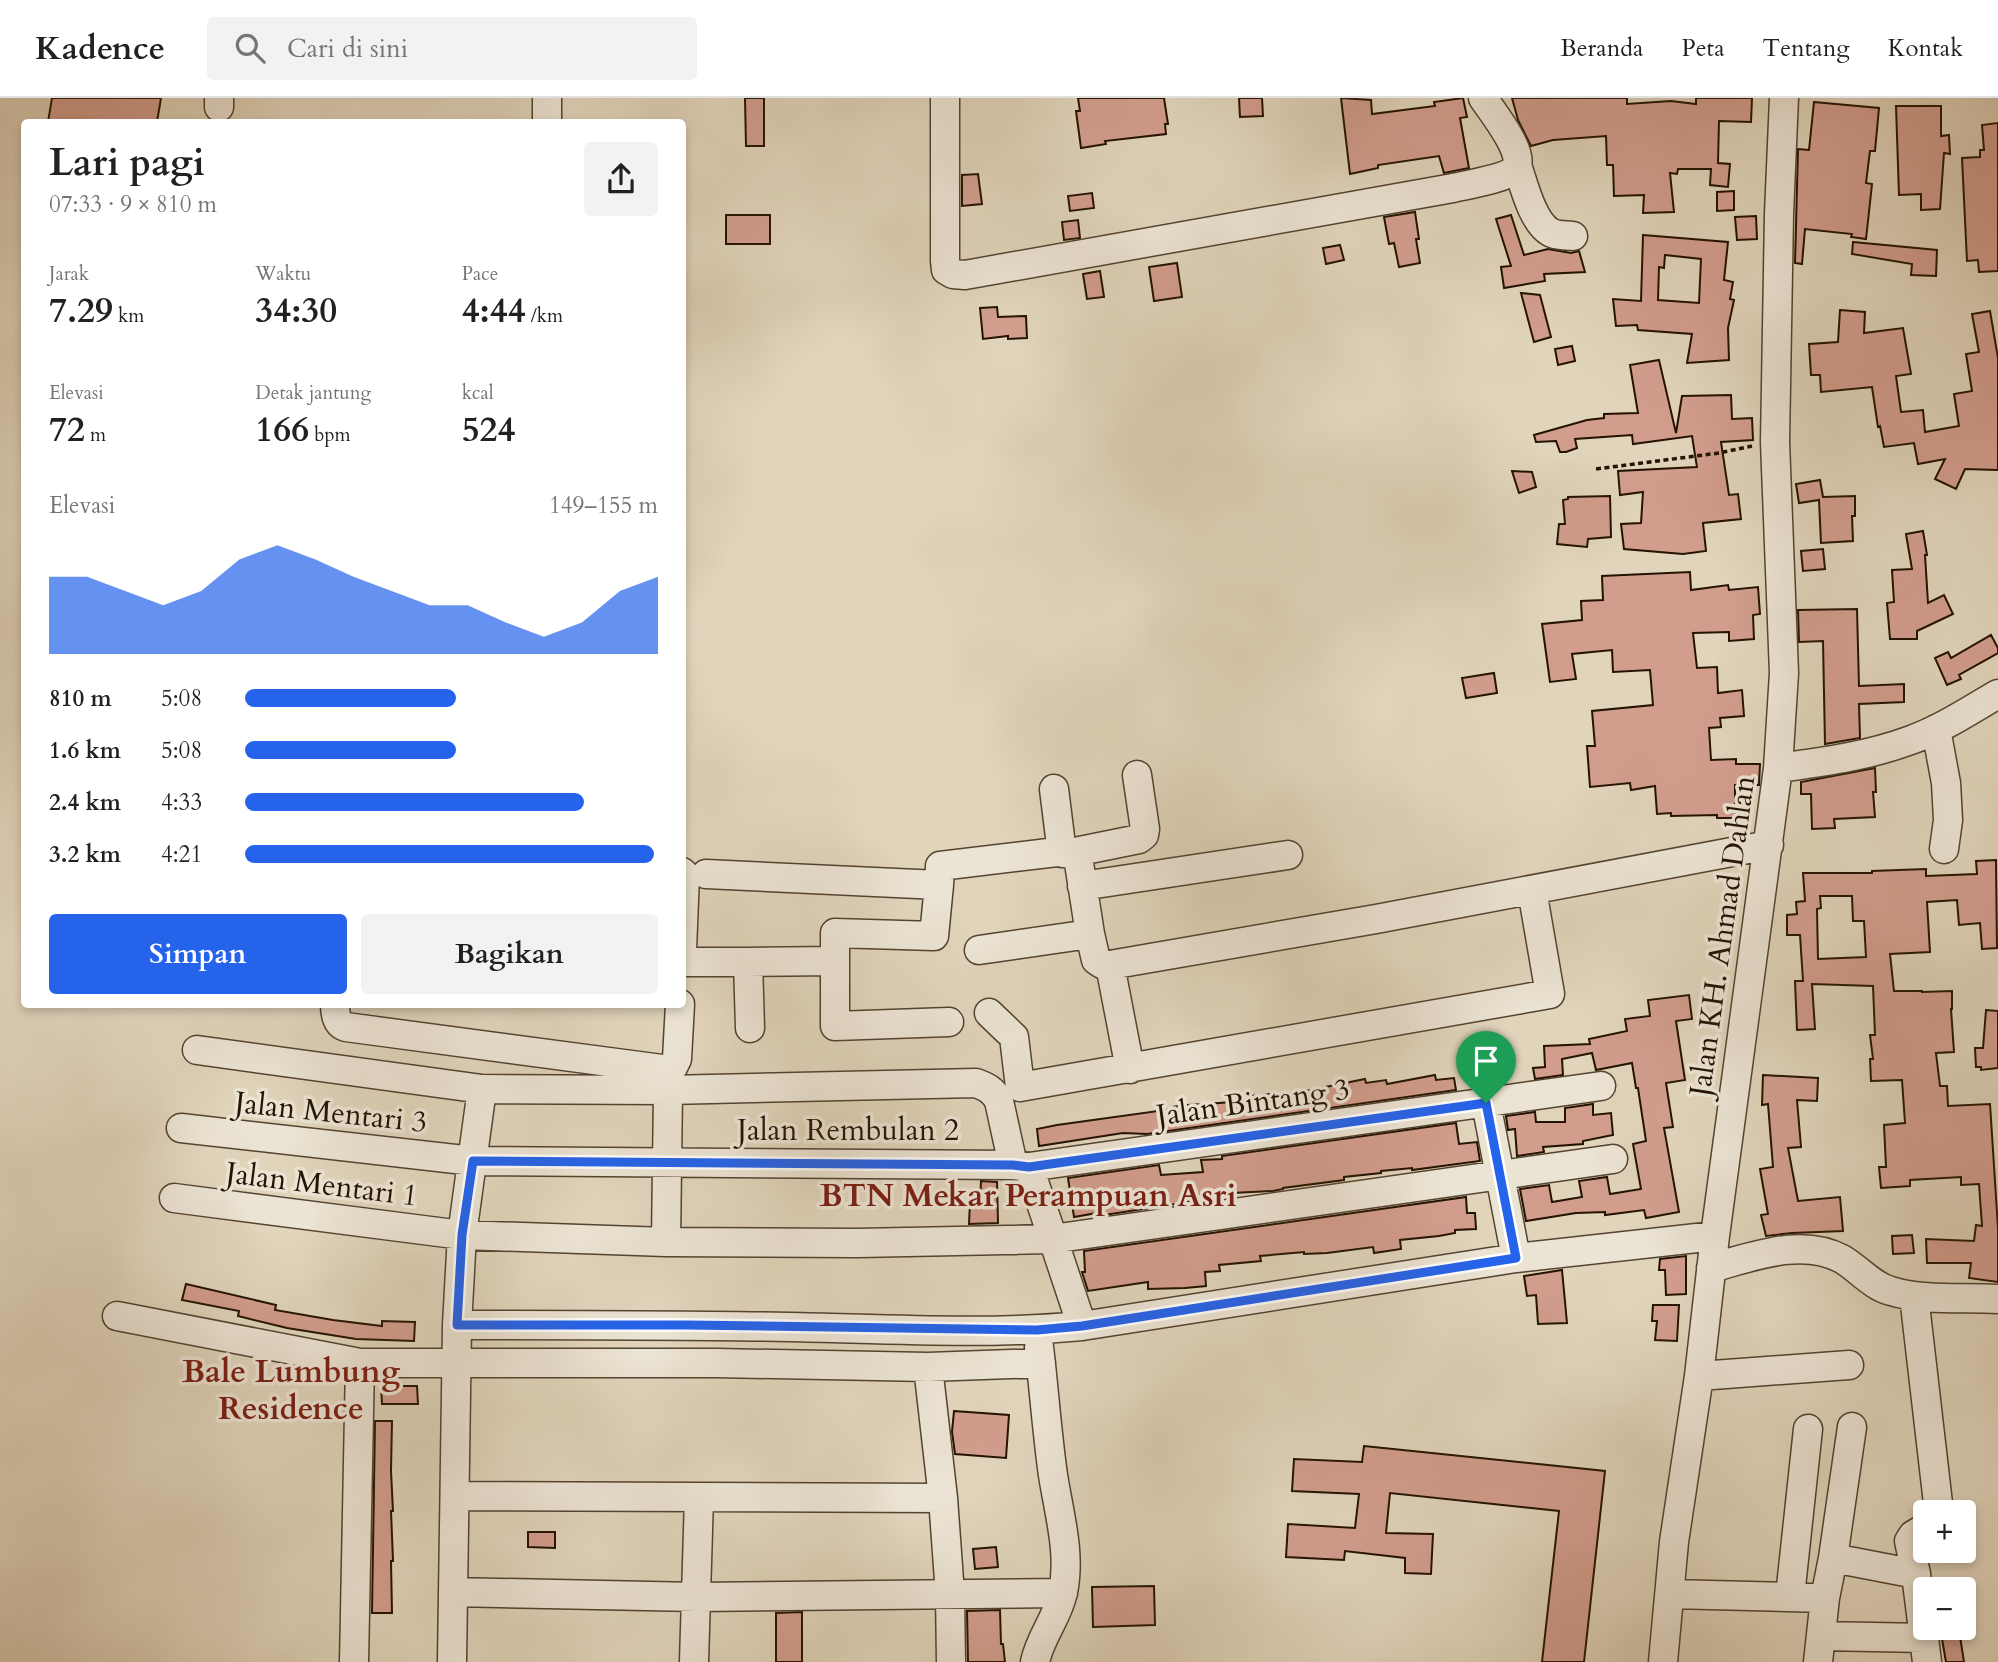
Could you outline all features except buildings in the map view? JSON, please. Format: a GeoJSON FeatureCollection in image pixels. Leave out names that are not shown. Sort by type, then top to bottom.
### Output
{"type":"FeatureCollection","features":[{"type":"Feature","properties":{"kind":"street"},"geometry":{"type":"LineString","coordinates":[[547,98],[547,119]]}},
{"type":"Feature","properties":{"kind":"street"},"geometry":{"type":"LineString","coordinates":[[944,98],[946,270],[965,275],[1453,188],[1499,177],[1515,170],[1518,158],[1513,144],[1483,98]]}},
{"type":"Feature","properties":{"kind":"street","name":"Jalan KH. Ahmad Dahlan"},"geometry":{"type":"LineString","coordinates":[[1664,1662],[1674,1542],[1699,1376],[1715,1236],[1778,768],[1784,674],[1774,442],[1784,98]]}},
{"type":"Feature","properties":{"kind":"street"},"geometry":{"type":"LineString","coordinates":[[1517,165],[1540,222],[1552,233],[1573,236]]}},
{"type":"Feature","properties":{"kind":"street"},"geometry":{"type":"LineString","coordinates":[[1778,768],[1864,754],[1912,740],[1998,694]]}},
{"type":"Feature","properties":{"kind":"street"},"geometry":{"type":"LineString","coordinates":[[1936,729],[1948,807],[1944,849]]}},
{"type":"Feature","properties":{"kind":"street"},"geometry":{"type":"LineString","coordinates":[[1066,853],[1139,839],[1144,835],[1137,775]]}},
{"type":"Feature","properties":{"kind":"street"},"geometry":{"type":"LineString","coordinates":[[1054,789],[1066,853]]}},
{"type":"Feature","properties":{"kind":"street"},"geometry":{"type":"LineString","coordinates":[[949,1021],[835,1026],[835,933],[933,936],[940,866],[1057,852],[1076,857],[1096,960],[1110,965],[1769,845]]}},
{"type":"Feature","properties":{"kind":"street"},"geometry":{"type":"LineString","coordinates":[[1082,886],[1288,855]]}},
{"type":"Feature","properties":{"kind":"street"},"geometry":{"type":"LineString","coordinates":[[694,873],[939,885]]}},
{"type":"Feature","properties":{"kind":"street"},"geometry":{"type":"LineString","coordinates":[[989,1013],[1014,1037],[1020,1087],[1550,994],[1532,890]]}},
{"type":"Feature","properties":{"kind":"street"},"geometry":{"type":"LineString","coordinates":[[979,950],[1090,934]]}},
{"type":"Feature","properties":{"kind":"street"},"geometry":{"type":"LineString","coordinates":[[686,962],[835,961]]}},
{"type":"Feature","properties":{"kind":"street"},"geometry":{"type":"LineString","coordinates":[[748,962],[750,1028]]}},
{"type":"Feature","properties":{"kind":"street"},"geometry":{"type":"LineString","coordinates":[[1110,965],[1130,1069]]}},
{"type":"Feature","properties":{"kind":"street"},"geometry":{"type":"LineString","coordinates":[[335,1008],[341,1026],[346,1027],[662,1069],[673,1067],[677,1059],[680,1008]]}},
{"type":"Feature","properties":{"kind":"street"},"geometry":{"type":"LineString","coordinates":[[197,1050],[482,1089],[668,1090],[976,1083],[995,1092],[999,1101],[1082,1326]]}},
{"type":"Feature","properties":{"kind":"street","name":"Jalan Bintang 3"},"geometry":{"type":"LineString","coordinates":[[1021,1166],[1601,1086]]}},
{"type":"Feature","properties":{"kind":"street"},"geometry":{"type":"LineString","coordinates":[[452,1662],[457,1325],[462,1235],[482,1089]]}},
{"type":"Feature","properties":{"kind":"street"},"geometry":{"type":"LineString","coordinates":[[666,1242],[668,1090]]}},
{"type":"Feature","properties":{"kind":"street"},"geometry":{"type":"LineString","coordinates":[[1486,1103],[1516,1258]]}},
{"type":"Feature","properties":{"kind":"street","name":"Jalan Mentari 3"},"geometry":{"type":"LineString","coordinates":[[181,1128],[473,1161],[666,1162]]}},
{"type":"Feature","properties":{"kind":"street","name":"Jalan Mentari 1"},"geometry":{"type":"LineString","coordinates":[[174,1198],[462,1235],[666,1242],[858,1243],[1052,1239],[1613,1159]]}},
{"type":"Feature","properties":{"kind":"street","name":"Jalan Rembulan 2"},"geometry":{"type":"LineString","coordinates":[[666,1162],[1021,1166]]}},
{"type":"Feature","properties":{"kind":"street"},"geometry":{"type":"LineString","coordinates":[[457,1325],[1037,1330],[1082,1326],[1516,1258],[1715,1236]]}},
{"type":"Feature","properties":{"kind":"street"},"geometry":{"type":"LineString","coordinates":[[1711,1268],[1796,1248],[1834,1255],[1857,1268],[1880,1287],[1914,1296],[1998,1299]]}},
{"type":"Feature","properties":{"kind":"street"},"geometry":{"type":"LineString","coordinates":[[1914,1296],[1938,1500]]}},
{"type":"Feature","properties":{"kind":"street"},"geometry":{"type":"LineString","coordinates":[[117,1316],[360,1363],[703,1363],[928,1367],[1041,1363]]}},
{"type":"Feature","properties":{"kind":"street"},"geometry":{"type":"LineString","coordinates":[[1035,1662],[1063,1593],[1066,1548],[1053,1474],[1037,1330]]}},
{"type":"Feature","properties":{"kind":"street"},"geometry":{"type":"LineString","coordinates":[[354,1662],[360,1363]]}},
{"type":"Feature","properties":{"kind":"street"},"geometry":{"type":"LineString","coordinates":[[1699,1376],[1849,1365]]}},
{"type":"Feature","properties":{"kind":"street"},"geometry":{"type":"LineString","coordinates":[[928,1367],[943,1498],[950,1594],[951,1662]]}},
{"type":"Feature","properties":{"kind":"street"},"geometry":{"type":"LineString","coordinates":[[1852,1427],[1825,1598],[1820,1649],[1925,1650],[1914,1563]]}},
{"type":"Feature","properties":{"kind":"street"},"geometry":{"type":"LineString","coordinates":[[1790,1596],[1808,1429]]}},
{"type":"Feature","properties":{"kind":"street"},"geometry":{"type":"LineString","coordinates":[[455,1496],[943,1498]]}},
{"type":"Feature","properties":{"kind":"street"},"geometry":{"type":"LineString","coordinates":[[694,1662],[699,1497]]}},
{"type":"Feature","properties":{"kind":"street"},"geometry":{"type":"LineString","coordinates":[[1913,1535],[1909,1541],[1913,1560]]}},
{"type":"Feature","properties":{"kind":"street"},"geometry":{"type":"LineString","coordinates":[[1833,1558],[1916,1574]]}},
{"type":"Feature","properties":{"kind":"street"},"geometry":{"type":"LineString","coordinates":[[453,1592],[697,1597],[1063,1593]]}},
{"type":"Feature","properties":{"kind":"street"},"geometry":{"type":"LineString","coordinates":[[1670,1594],[1825,1598]]}},
{"type":"Feature","properties":{"kind":"path"},"geometry":{"type":"LineString","coordinates":[[1595,469],[1718,453],[1774,442]]}},
{"type":"Feature","properties":{"kind":"district","name":"BTN Mekar Perampuan Asri"},"geometry":{"type":"Point","coordinates":[1028,1195]}},
{"type":"Feature","properties":{"kind":"district","name":"Bale Lumbung Residence"},"geometry":{"type":"Point","coordinates":[291,1390]}},
{"type":"Feature","properties":{"kind":"route"},"geometry":{"type":"LineString","coordinates":[[1486,1103],[1516,1258],[1082,1326],[1037,1330],[457,1325],[462,1235],[473,1161],[1029,1167],[1486,1103]]}}]}
